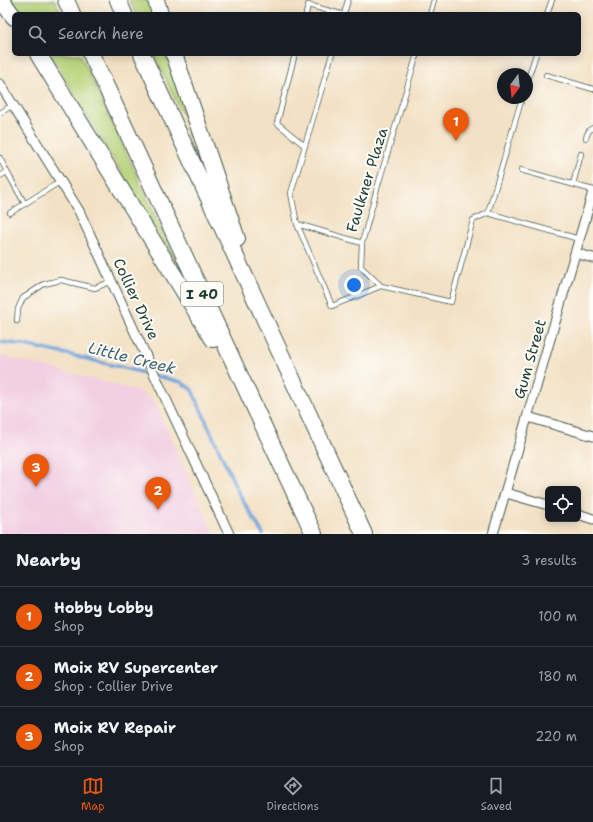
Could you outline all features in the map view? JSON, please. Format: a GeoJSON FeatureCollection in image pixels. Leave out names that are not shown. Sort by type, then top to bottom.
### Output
{"type":"FeatureCollection","features":[{"type":"Feature","properties":{"kind":"highway"},"geometry":{"type":"LineString","coordinates":[[0,0],[12,15]]}},
{"type":"Feature","properties":{"kind":"highway"},"geometry":{"type":"LineString","coordinates":[[66,0],[71,12]]}},
{"type":"Feature","properties":{"kind":"highway"},"geometry":{"type":"LineString","coordinates":[[118,0],[123,12]]}},
{"type":"Feature","properties":{"kind":"highway"},"geometry":{"type":"LineString","coordinates":[[156,0],[159,12]]}},
{"type":"Feature","properties":{"kind":"highway"},"geometry":{"type":"LineString","coordinates":[[39,56],[252,402]]}},
{"type":"Feature","properties":{"kind":"highway","name":"I 40"},"geometry":{"type":"LineString","coordinates":[[92,56],[314,534]]}},
{"type":"Feature","properties":{"kind":"highway","name":"I 40"},"geometry":{"type":"LineString","coordinates":[[143,56],[364,534]]}},
{"type":"Feature","properties":{"kind":"highway"},"geometry":{"type":"LineString","coordinates":[[175,56],[266,322]]}},
{"type":"Feature","properties":{"kind":"street","name":"Collier Drive"},"geometry":{"type":"LineString","coordinates":[[0,84],[80,211],[163,393],[230,534]]}},
{"type":"Feature","properties":{"kind":"street","name":"Gum Street"},"geometry":{"type":"LineString","coordinates":[[494,534],[593,191]]}},
{"type":"Feature","properties":{"kind":"street"},"geometry":{"type":"LineString","coordinates":[[575,253],[593,258]]}},
{"type":"Feature","properties":{"kind":"street"},"geometry":{"type":"LineString","coordinates":[[528,417],[593,436]]}},
{"type":"Feature","properties":{"kind":"street"},"geometry":{"type":"LineString","coordinates":[[506,493],[545,504]]}},
{"type":"Feature","properties":{"kind":"street"},"geometry":{"type":"LineString","coordinates":[[581,515],[593,519]]}},
{"type":"Feature","properties":{"kind":"lane"},"geometry":{"type":"LineString","coordinates":[[343,12],[348,0]]}},
{"type":"Feature","properties":{"kind":"lane"},"geometry":{"type":"LineString","coordinates":[[431,12],[434,0]]}},
{"type":"Feature","properties":{"kind":"lane"},"geometry":{"type":"LineString","coordinates":[[548,12],[552,0]]}},
{"type":"Feature","properties":{"kind":"lane"},"geometry":{"type":"LineString","coordinates":[[306,12],[308,5],[334,12]]}},
{"type":"Feature","properties":{"kind":"lane"},"geometry":{"type":"LineString","coordinates":[[294,56],[277,123],[305,146]]}},
{"type":"Feature","properties":{"kind":"lane"},"geometry":{"type":"LineString","coordinates":[[331,56],[291,193],[297,224],[332,306],[381,286]]}},
{"type":"Feature","properties":{"kind":"lane","name":"Faulkner Plaza"},"geometry":{"type":"LineString","coordinates":[[297,224],[362,243],[416,56]]}},
{"type":"Feature","properties":{"kind":"lane"},"geometry":{"type":"LineString","coordinates":[[532,68],[535,56]]}},
{"type":"Feature","properties":{"kind":"lane"},"geometry":{"type":"LineString","coordinates":[[546,75],[593,89]]}},
{"type":"Feature","properties":{"kind":"lane"},"geometry":{"type":"LineString","coordinates":[[488,213],[520,104]]}},
{"type":"Feature","properties":{"kind":"lane"},"geometry":{"type":"LineString","coordinates":[[0,113],[13,105]]}},
{"type":"Feature","properties":{"kind":"lane"},"geometry":{"type":"LineString","coordinates":[[586,138],[587,134],[593,128]]}},
{"type":"Feature","properties":{"kind":"lane"},"geometry":{"type":"LineString","coordinates":[[573,184],[581,154]]}},
{"type":"Feature","properties":{"kind":"lane"},"geometry":{"type":"LineString","coordinates":[[0,158],[25,204]]}},
{"type":"Feature","properties":{"kind":"lane"},"geometry":{"type":"LineString","coordinates":[[521,170],[593,191]]}},
{"type":"Feature","properties":{"kind":"lane"},"geometry":{"type":"LineString","coordinates":[[0,176],[7,172]]}},
{"type":"Feature","properties":{"kind":"lane"},"geometry":{"type":"LineString","coordinates":[[10,213],[61,181]]}},
{"type":"Feature","properties":{"kind":"lane"},"geometry":{"type":"LineString","coordinates":[[362,243],[361,267],[381,286],[451,302],[473,220],[488,213],[579,239]]}},
{"type":"Feature","properties":{"kind":"lane"},"geometry":{"type":"LineString","coordinates":[[17,321],[18,309],[23,298],[44,284],[62,280],[95,288],[112,281]]}},
{"type":"Feature","properties":{"kind":"shaded area"},"geometry":{"type":"Polygon","coordinates":[[[0,355],[139,391],[154,401],[214,534],[0,534],[0,355]]]}},
{"type":"Feature","properties":{"kind":"green space"},"geometry":{"type":"Polygon","coordinates":[[[11,0],[55,0],[60,12],[20,12],[11,0]]]}},
{"type":"Feature","properties":{"kind":"green space"},"geometry":{"type":"Polygon","coordinates":[[[129,0],[152,0],[156,12],[135,12],[129,0]]]}},
{"type":"Feature","properties":{"kind":"green space"},"geometry":{"type":"Polygon","coordinates":[[[51,56],[81,56],[182,273],[51,56]]]}},
{"type":"Feature","properties":{"kind":"green space"},"geometry":{"type":"Polygon","coordinates":[[[155,56],[172,56],[200,152],[155,56]]]}},
{"type":"Feature","properties":{"kind":"waterway","name":"Little Creek"},"geometry":{"type":"LineString","coordinates":[[0,342],[20,344],[71,355],[181,382],[192,390],[239,494],[263,534]]}},
{"type":"Feature","properties":{"kind":"place","name":"Hobby Lobby"},"geometry":{"type":"Point","coordinates":[456,141]}},
{"type":"Feature","properties":{"kind":"place","name":"Moix RV Repair"},"geometry":{"type":"Point","coordinates":[36,487]}},
{"type":"Feature","properties":{"kind":"place","name":"Moix RV Supercenter"},"geometry":{"type":"Point","coordinates":[158,510]}}]}
